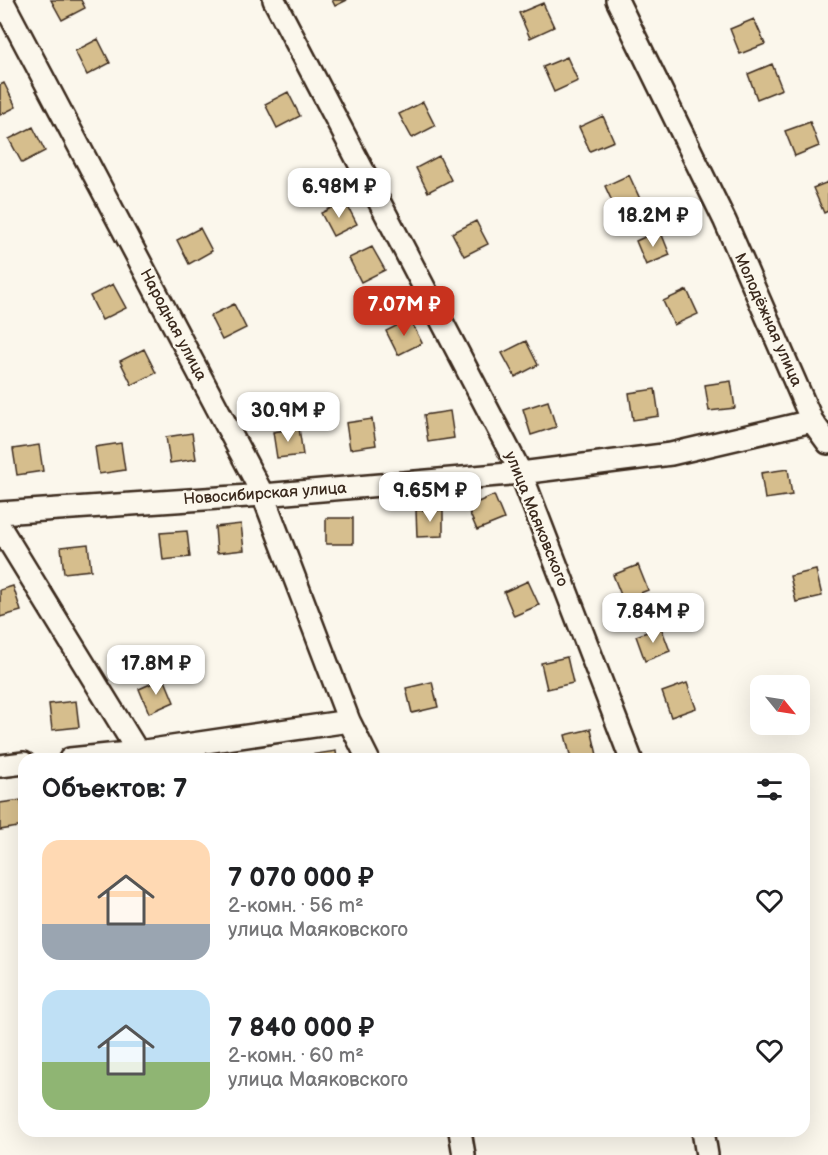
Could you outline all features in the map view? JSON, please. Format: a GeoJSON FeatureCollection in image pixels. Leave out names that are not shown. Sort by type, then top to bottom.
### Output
{"type":"FeatureCollection","features":[{"type":"Feature","properties":{"kind":"street","name":"Народная улица"},"geometry":{"type":"LineString","coordinates":[[2,0],[263,495],[349,721],[365,753]]}},
{"type":"Feature","properties":{"kind":"street","name":"улица Маяковского"},"geometry":{"type":"LineString","coordinates":[[274,0],[521,473],[629,753]]}},
{"type":"Feature","properties":{"kind":"street","name":"Молодёжная улица"},"geometry":{"type":"LineString","coordinates":[[617,0],[725,221],[812,421],[828,443]]}},
{"type":"Feature","properties":{"kind":"street","name":"Новосибирская улица"},"geometry":{"type":"LineString","coordinates":[[0,513],[263,495],[521,473],[671,454],[812,421]]}},
{"type":"Feature","properties":{"kind":"street"},"geometry":{"type":"LineString","coordinates":[[0,527],[138,752]]}},
{"type":"Feature","properties":{"kind":"street"},"geometry":{"type":"LineString","coordinates":[[128,753],[349,721]]}},
{"type":"Feature","properties":{"kind":"street"},"geometry":{"type":"LineString","coordinates":[[0,766],[18,764]]}},
{"type":"Feature","properties":{"kind":"street"},"geometry":{"type":"LineString","coordinates":[[461,1137],[464,1155]]}},
{"type":"Feature","properties":{"kind":"street"},"geometry":{"type":"LineString","coordinates":[[704,1137],[707,1155]]}},
{"type":"Feature","properties":{"kind":"building"},"geometry":{"type":"Polygon","coordinates":[[[51,0],[81,0],[85,8],[62,20],[51,0]]]}},
{"type":"Feature","properties":{"kind":"building"},"geometry":{"type":"Polygon","coordinates":[[[332,0],[347,0],[335,6],[332,0]]]}},
{"type":"Feature","properties":{"kind":"building"},"geometry":{"type":"Polygon","coordinates":[[[543,3],[554,27],[530,38],[519,13],[543,3]]]}},
{"type":"Feature","properties":{"kind":"building"},"geometry":{"type":"Polygon","coordinates":[[[754,19],[765,44],[740,54],[730,29],[754,19]]]}},
{"type":"Feature","properties":{"kind":"building"},"geometry":{"type":"Polygon","coordinates":[[[98,39],[110,63],[87,75],[75,51],[98,39]]]}},
{"type":"Feature","properties":{"kind":"building"},"geometry":{"type":"Polygon","coordinates":[[[567,57],[578,81],[554,92],[543,67],[567,57]]]}},
{"type":"Feature","properties":{"kind":"building"},"geometry":{"type":"Polygon","coordinates":[[[772,64],[782,89],[757,99],[748,74],[772,64]]]}},
{"type":"Feature","properties":{"kind":"building"},"geometry":{"type":"Polygon","coordinates":[[[4,83],[16,107],[0,115],[0,85],[4,83]]]}},
{"type":"Feature","properties":{"kind":"building"},"geometry":{"type":"Polygon","coordinates":[[[288,92],[300,116],[277,128],[265,104],[288,92]]]}},
{"type":"Feature","properties":{"kind":"building"},"geometry":{"type":"Polygon","coordinates":[[[423,102],[435,126],[412,138],[399,114],[423,102]]]}},
{"type":"Feature","properties":{"kind":"building"},"geometry":{"type":"Polygon","coordinates":[[[603,116],[614,141],[590,151],[579,127],[603,116]]]}},
{"type":"Feature","properties":{"kind":"building"},"geometry":{"type":"Polygon","coordinates":[[[810,122],[819,146],[795,156],[785,131],[810,122]]]}},
{"type":"Feature","properties":{"kind":"building"},"geometry":{"type":"Polygon","coordinates":[[[33,127],[45,151],[22,163],[9,139],[33,127]]]}},
{"type":"Feature","properties":{"kind":"building"},"geometry":{"type":"Polygon","coordinates":[[[439,156],[451,180],[428,192],[416,168],[439,156]]]}},
{"type":"Feature","properties":{"kind":"building"},"geometry":{"type":"Polygon","coordinates":[[[629,175],[640,199],[616,210],[605,186],[629,175]]]}},
{"type":"Feature","properties":{"kind":"building"},"geometry":{"type":"Polygon","coordinates":[[[828,182],[828,211],[824,213],[813,188],[828,182]]]}},
{"type":"Feature","properties":{"kind":"building"},"geometry":{"type":"Polygon","coordinates":[[[345,201],[357,224],[333,236],[321,213],[345,201]]]}},
{"type":"Feature","properties":{"kind":"building"},"geometry":{"type":"Polygon","coordinates":[[[476,221],[488,244],[464,256],[452,233],[476,221]]]}},
{"type":"Feature","properties":{"kind":"building"},"geometry":{"type":"Polygon","coordinates":[[[200,228],[212,251],[189,264],[177,240],[200,228]]]}},
{"type":"Feature","properties":{"kind":"building"},"geometry":{"type":"Polygon","coordinates":[[[660,230],[670,255],[646,265],[636,241],[660,230]]]}},
{"type":"Feature","properties":{"kind":"building"},"geometry":{"type":"Polygon","coordinates":[[[372,247],[385,270],[361,282],[349,258],[372,247]]]}},
{"type":"Feature","properties":{"kind":"building"},"geometry":{"type":"Polygon","coordinates":[[[113,284],[126,308],[102,320],[90,296],[113,284]]]}},
{"type":"Feature","properties":{"kind":"building"},"geometry":{"type":"Polygon","coordinates":[[[687,290],[698,314],[674,325],[663,301],[687,290]]]}},
{"type":"Feature","properties":{"kind":"building"},"geometry":{"type":"Polygon","coordinates":[[[234,304],[246,328],[222,340],[210,316],[234,304]]]}},
{"type":"Feature","properties":{"kind":"building"},"geometry":{"type":"Polygon","coordinates":[[[410,319],[422,343],[398,355],[386,331],[410,319]]]}},
{"type":"Feature","properties":{"kind":"building"},"geometry":{"type":"Polygon","coordinates":[[[526,341],[538,365],[515,377],[502,353],[526,341]]]}},
{"type":"Feature","properties":{"kind":"building"},"geometry":{"type":"Polygon","coordinates":[[[144,349],[156,373],[132,385],[120,361],[144,349]]]}},
{"type":"Feature","properties":{"kind":"building"},"geometry":{"type":"Polygon","coordinates":[[[731,381],[735,408],[709,411],[705,385],[731,381]]]}},
{"type":"Feature","properties":{"kind":"building"},"geometry":{"type":"Polygon","coordinates":[[[655,389],[659,416],[633,420],[629,393],[655,389]]]}},
{"type":"Feature","properties":{"kind":"building"},"geometry":{"type":"Polygon","coordinates":[[[548,401],[556,427],[531,435],[523,409],[548,401]]]}},
{"type":"Feature","properties":{"kind":"building"},"geometry":{"type":"Polygon","coordinates":[[[450,411],[454,438],[428,442],[424,415],[450,411]]]}},
{"type":"Feature","properties":{"kind":"building"},"geometry":{"type":"Polygon","coordinates":[[[372,419],[376,445],[350,449],[346,423],[372,419]]]}},
{"type":"Feature","properties":{"kind":"building"},"geometry":{"type":"Polygon","coordinates":[[[299,428],[303,455],[277,458],[273,432],[299,428]]]}},
{"type":"Feature","properties":{"kind":"building"},"geometry":{"type":"Polygon","coordinates":[[[192,433],[196,459],[170,463],[166,437],[192,433]]]}},
{"type":"Feature","properties":{"kind":"building"},"geometry":{"type":"Polygon","coordinates":[[[121,443],[125,470],[99,474],[95,447],[121,443]]]}},
{"type":"Feature","properties":{"kind":"building"},"geometry":{"type":"Polygon","coordinates":[[[39,445],[43,471],[17,475],[13,449],[39,445]]]}},
{"type":"Feature","properties":{"kind":"building"},"geometry":{"type":"Polygon","coordinates":[[[788,469],[792,495],[765,499],[761,473],[788,469]]]}},
{"type":"Feature","properties":{"kind":"building"},"geometry":{"type":"Polygon","coordinates":[[[494,495],[504,519],[477,530],[467,507],[494,495]]]}},
{"type":"Feature","properties":{"kind":"building"},"geometry":{"type":"Polygon","coordinates":[[[416,510],[443,510],[443,536],[417,537],[416,510]]]}},
{"type":"Feature","properties":{"kind":"building"},"geometry":{"type":"Polygon","coordinates":[[[326,518],[353,518],[353,544],[326,544],[326,518]]]}},
{"type":"Feature","properties":{"kind":"building"},"geometry":{"type":"Polygon","coordinates":[[[241,524],[244,550],[217,553],[215,527],[241,524]]]}},
{"type":"Feature","properties":{"kind":"building"},"geometry":{"type":"Polygon","coordinates":[[[187,531],[190,557],[163,560],[160,533],[187,531]]]}},
{"type":"Feature","properties":{"kind":"building"},"geometry":{"type":"Polygon","coordinates":[[[88,544],[91,570],[64,573],[61,547],[88,544]]]}},
{"type":"Feature","properties":{"kind":"building"},"geometry":{"type":"Polygon","coordinates":[[[638,565],[648,590],[623,600],[613,575],[638,565]]]}},
{"type":"Feature","properties":{"kind":"building"},"geometry":{"type":"Polygon","coordinates":[[[816,570],[822,596],[796,602],[790,576],[816,570]]]}},
{"type":"Feature","properties":{"kind":"building"},"geometry":{"type":"Polygon","coordinates":[[[528,581],[539,605],[514,616],[504,592],[528,581]]]}},
{"type":"Feature","properties":{"kind":"building"},"geometry":{"type":"Polygon","coordinates":[[[13,586],[21,611],[0,617],[0,590],[13,586]]]}},
{"type":"Feature","properties":{"kind":"building"},"geometry":{"type":"Polygon","coordinates":[[[661,627],[670,651],[645,661],[636,636],[661,627]]]}},
{"type":"Feature","properties":{"kind":"building"},"geometry":{"type":"Polygon","coordinates":[[[567,657],[573,683],[547,689],[541,663],[567,657]]]}},
{"type":"Feature","properties":{"kind":"building"},"geometry":{"type":"Polygon","coordinates":[[[164,678],[174,702],[149,713],[139,689],[164,678]]]}},
{"type":"Feature","properties":{"kind":"building"},"geometry":{"type":"Polygon","coordinates":[[[432,682],[438,707],[412,713],[406,688],[432,682]]]}},
{"type":"Feature","properties":{"kind":"building"},"geometry":{"type":"Polygon","coordinates":[[[687,683],[696,708],[671,717],[662,692],[687,683]]]}},
{"type":"Feature","properties":{"kind":"building"},"geometry":{"type":"Polygon","coordinates":[[[76,701],[79,727],[52,730],[49,704],[76,701]]]}},
{"type":"Feature","properties":{"kind":"building"},"geometry":{"type":"Polygon","coordinates":[[[591,729],[597,753],[570,753],[565,735],[591,729]]]}},
{"type":"Feature","properties":{"kind":"building"},"geometry":{"type":"Polygon","coordinates":[[[18,800],[18,827],[0,830],[0,803],[18,800]]]}}]}
